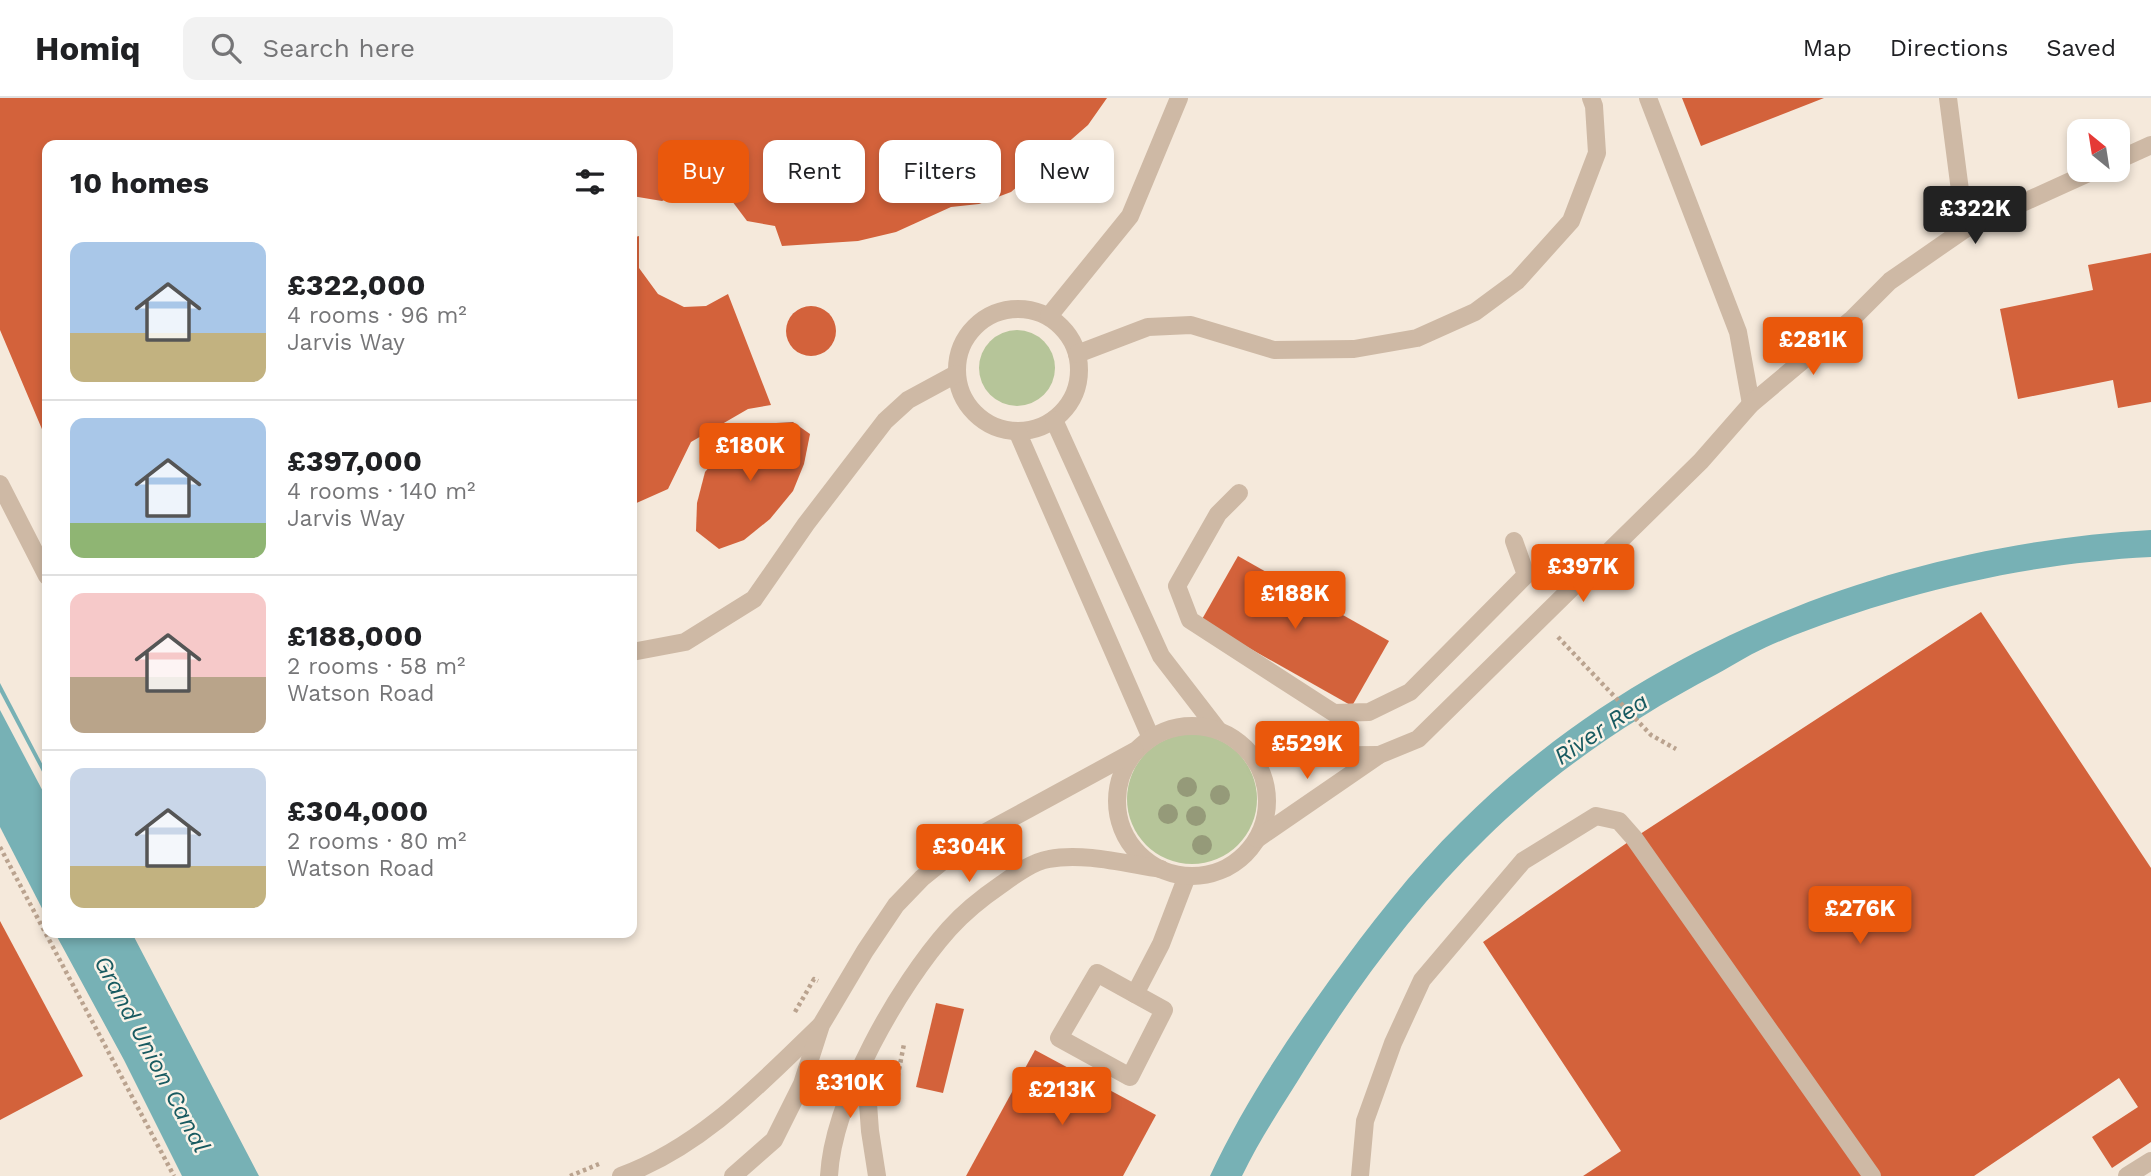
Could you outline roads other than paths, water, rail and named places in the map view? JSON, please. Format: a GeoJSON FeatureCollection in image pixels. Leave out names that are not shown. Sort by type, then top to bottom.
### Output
{"type":"FeatureCollection","features":[{"type":"Feature","properties":{"kind":"street"},"geometry":{"type":"LineString","coordinates":[[1049,316],[1130,216],[1179,98]]}},
{"type":"Feature","properties":{"kind":"street"},"geometry":{"type":"LineString","coordinates":[[1077,354],[1148,327],[1191,325],[1274,350],[1354,349],[1417,338],[1475,312],[1517,281],[1571,221],[1597,153],[1594,106],[1591,98]]}},
{"type":"Feature","properties":{"kind":"street"},"geometry":{"type":"LineString","coordinates":[[1648,98],[1738,332],[1751,404]]}},
{"type":"Feature","properties":{"kind":"street"},"geometry":{"type":"LineString","coordinates":[[1948,98],[1965,229]]}},
{"type":"Feature","properties":{"kind":"street"},"geometry":{"type":"LineString","coordinates":[[2130,155],[2151,145]]}},
{"type":"Feature","properties":{"kind":"street"},"geometry":{"type":"LineString","coordinates":[[829,1176],[844,1110],[865,1060],[904,988],[949,928],[982,897],[1019,872],[1049,859],[1087,858],[1161,869],[1187,876],[1227,867],[1239,860],[1257,839],[1379,755],[1418,738],[1701,461],[1751,404],[1851,320],[1890,281],[1965,229],[2069,182]]}},
{"type":"Feature","properties":{"kind":"street"},"geometry":{"type":"LineString","coordinates":[[1024,308],[1049,316],[1067,332],[1077,354],[1079,378],[1070,402],[1054,420],[1036,428],[1017,432],[988,424],[965,402],[956,374],[961,344],[976,324],[999,311],[1024,308]]}},
{"type":"Feature","properties":{"kind":"street"},"geometry":{"type":"LineString","coordinates":[[637,651],[685,642],[754,599],[806,524],[885,421],[908,400],[956,374]]}},
{"type":"Feature","properties":{"kind":"street"},"geometry":{"type":"LineString","coordinates":[[1054,420],[1161,656],[1218,730]]}},
{"type":"Feature","properties":{"kind":"street"},"geometry":{"type":"LineString","coordinates":[[1017,432],[1151,738]]}},
{"type":"Feature","properties":{"kind":"street"},"geometry":{"type":"LineString","coordinates":[[0,484],[42,566]]}},
{"type":"Feature","properties":{"kind":"street"},"geometry":{"type":"LineString","coordinates":[[1239,493],[1219,514],[1177,586],[1190,620],[1334,713],[1369,712],[1410,692],[1526,575],[1514,541]]}},
{"type":"Feature","properties":{"kind":"street"},"geometry":{"type":"LineString","coordinates":[[733,1176],[774,1140],[802,1084],[821,1025],[896,905],[922,878],[964,844],[1135,751],[1151,738],[1176,727],[1190,725],[1218,730],[1231,736],[1253,756],[1263,775],[1267,797],[1266,811],[1257,839]]}},
{"type":"Feature","properties":{"kind":"street"},"geometry":{"type":"LineString","coordinates":[[1135,751],[1121,775],[1118,816],[1129,842],[1138,853],[1161,869]]}},
{"type":"Feature","properties":{"kind":"street"},"geometry":{"type":"LineString","coordinates":[[1253,756],[1379,755]]}},
{"type":"Feature","properties":{"kind":"street"},"geometry":{"type":"LineString","coordinates":[[1360,1176],[1365,1121],[1393,1043],[1422,980],[1523,861],[1596,816],[1619,821],[1634,838],[1872,1176]]}},
{"type":"Feature","properties":{"kind":"street"},"geometry":{"type":"LineString","coordinates":[[1135,994],[1161,944],[1187,876]]}},
{"type":"Feature","properties":{"kind":"street"},"geometry":{"type":"LineString","coordinates":[[1097,973],[1135,994],[1164,1010],[1130,1077],[1059,1038],[1097,973]]}},
{"type":"Feature","properties":{"kind":"street"},"geometry":{"type":"LineString","coordinates":[[621,1176],[645,1167],[696,1138],[744,1099],[821,1025]]}},
{"type":"Feature","properties":{"kind":"street"},"geometry":{"type":"LineString","coordinates":[[865,1060],[870,1131],[877,1176]]}},
{"type":"Feature","properties":{"kind":"street"},"geometry":{"type":"LineString","coordinates":[[2127,1176],[2151,1161]]}},
{"type":"Feature","properties":{"kind":"water","name":"River Rea"},"geometry":{"type":"Polygon","coordinates":[[[2151,530],[2151,557],[2103,560],[2007,574],[1911,597],[1818,626],[1752,654],[1655,709],[1596,747],[1539,790],[1486,838],[1412,918],[1327,1036],[1265,1134],[1242,1176],[1210,1176],[1250,1100],[1280,1051],[1375,919],[1460,823],[1531,759],[1609,703],[1691,654],[1778,614],[1869,581],[1962,556],[2056,539],[2151,530]]]}},
{"type":"Feature","properties":{"kind":"water"},"geometry":{"type":"Polygon","coordinates":[[[0,683],[42,763],[42,908],[0,827],[0,683]]]}},
{"type":"Feature","properties":{"kind":"water","name":"Grand Union Canal"},"geometry":{"type":"Polygon","coordinates":[[[58,938],[135,938],[259,1176],[182,1176],[124,1060],[58,938]]]}}]}
